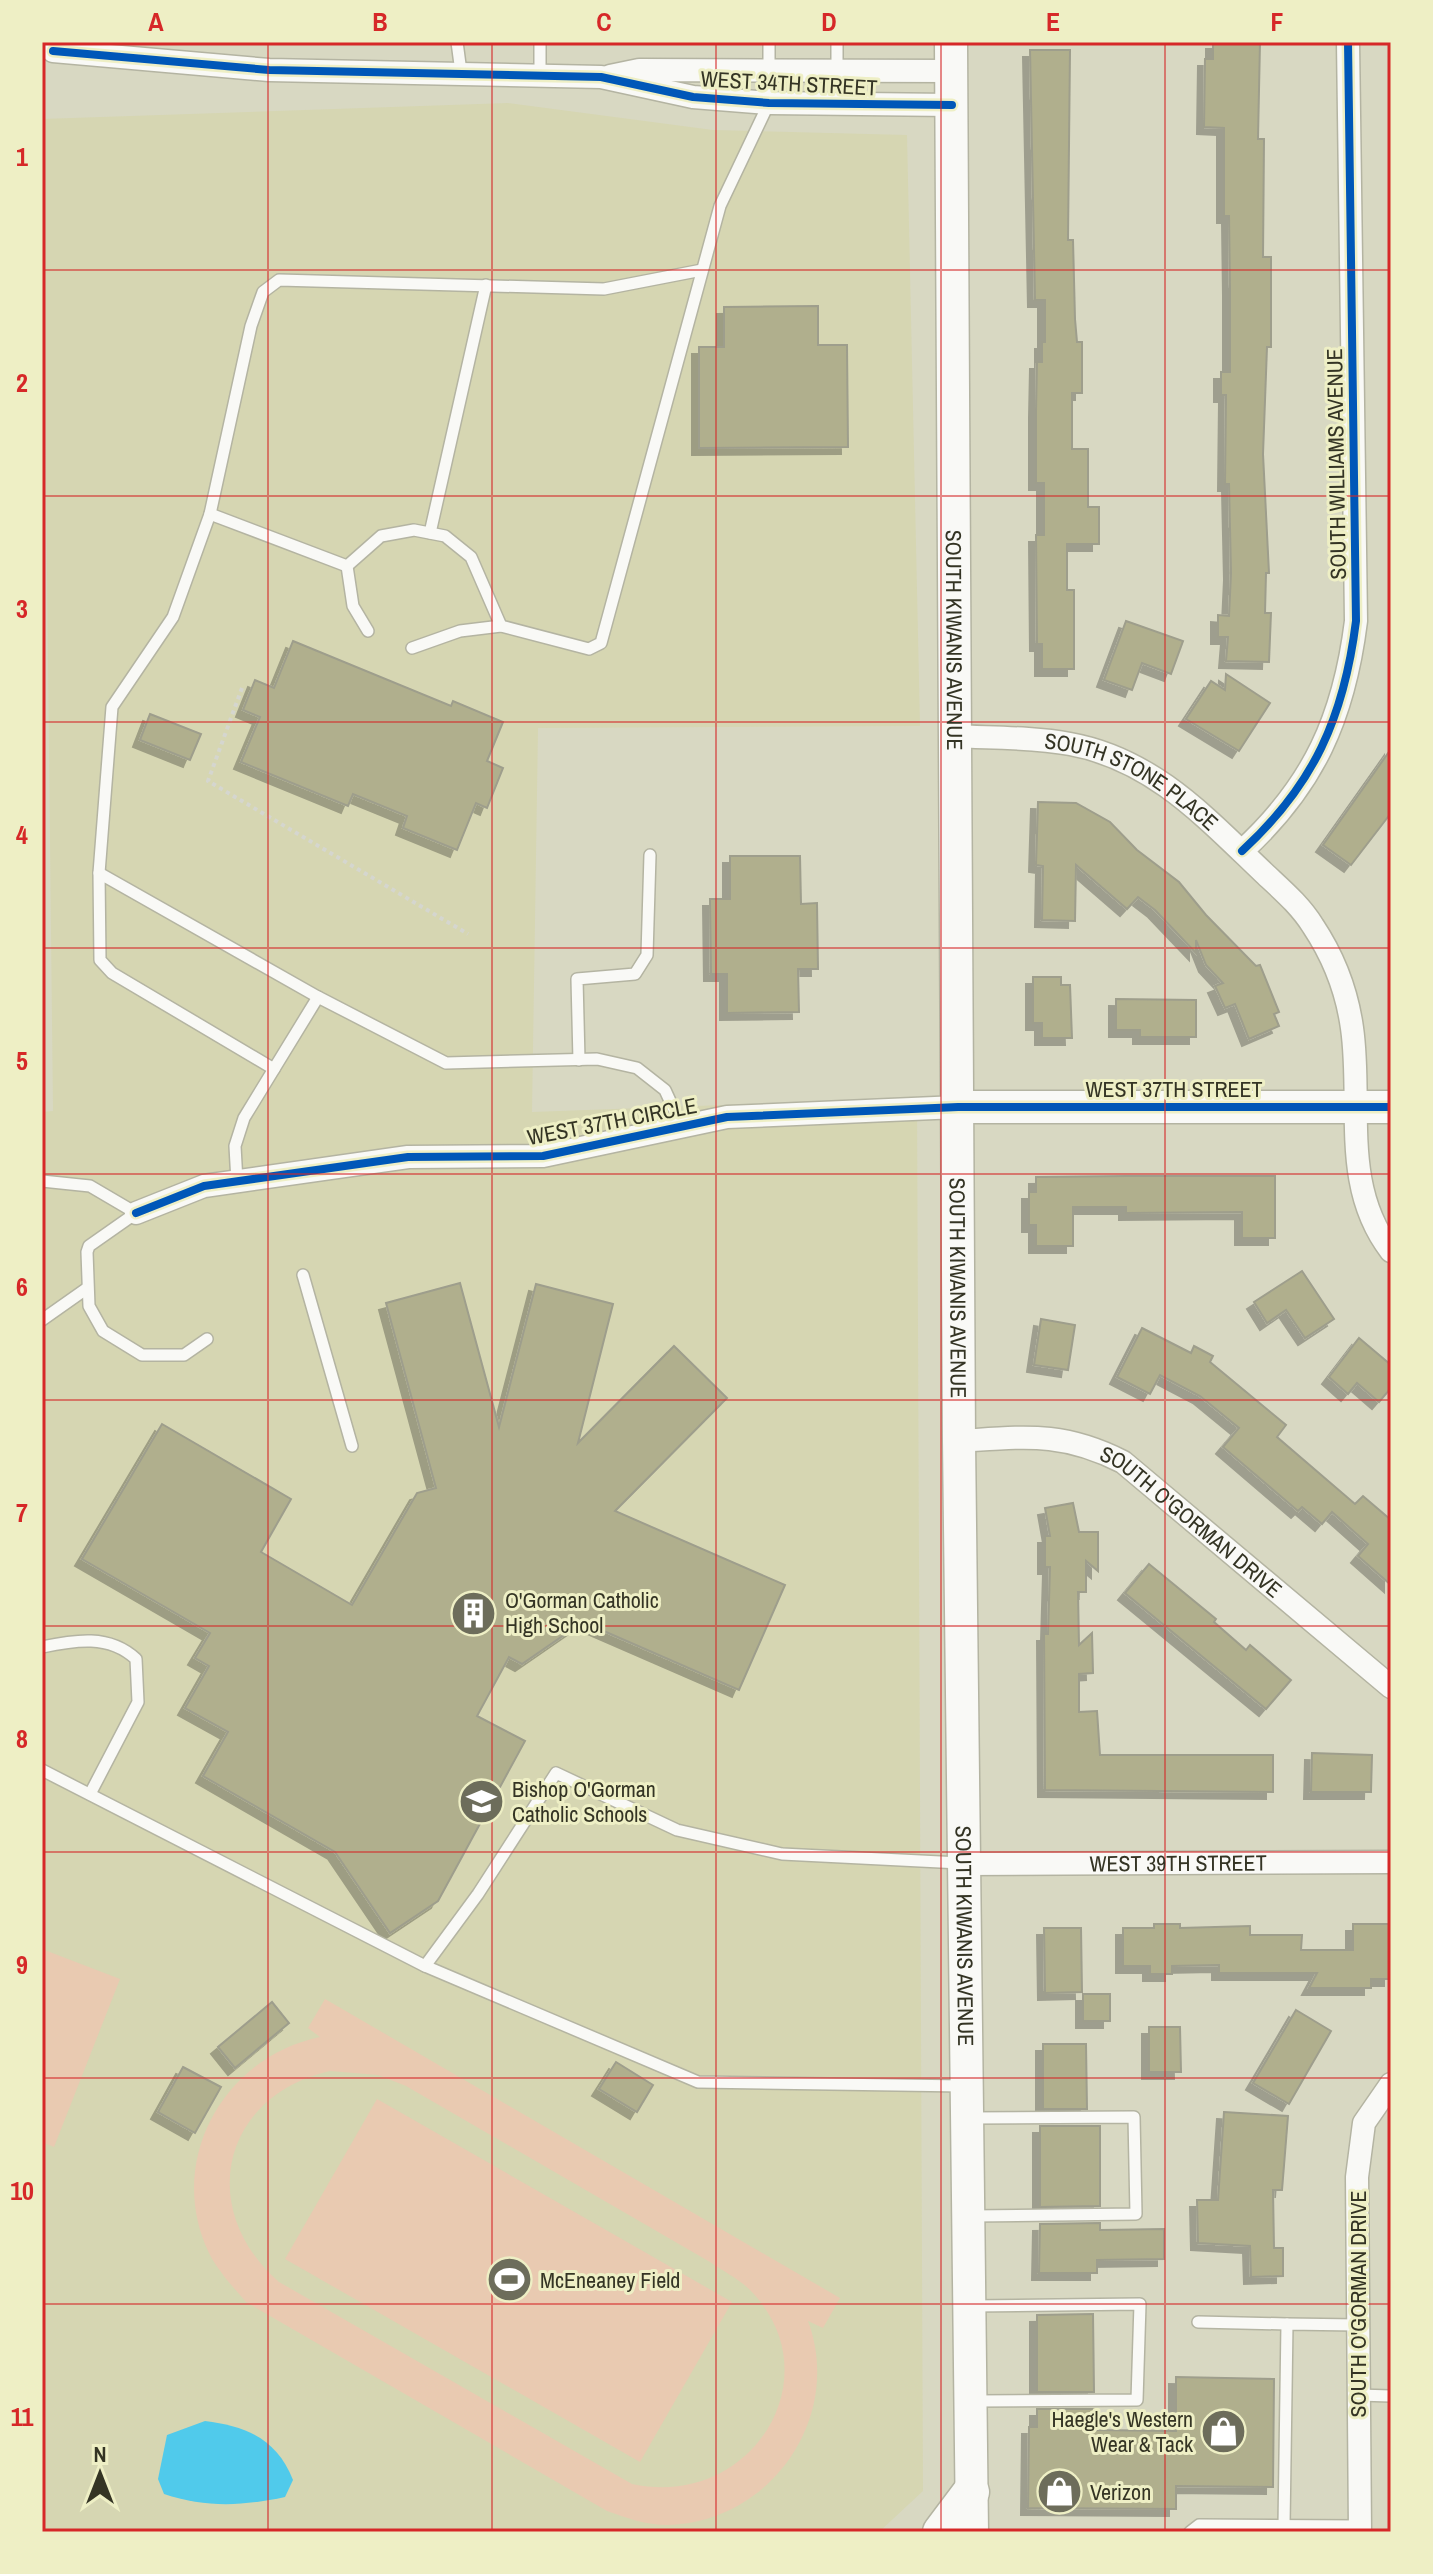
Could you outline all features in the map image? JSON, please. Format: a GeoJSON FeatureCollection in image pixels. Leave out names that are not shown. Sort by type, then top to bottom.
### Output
{"type":"FeatureCollection","features":[{"type":"Feature","properties":{"kind":"main road","name":"SOUTH KIWANIS AVENUE"},"geometry":{"type":"LineString","coordinates":[[952,57],[959,1441],[972,2532]]}},
{"type":"Feature","properties":{"kind":"main road","name":"WEST 37TH STREET"},"geometry":{"type":"LineString","coordinates":[[958,1107],[1391,1107]]}},
{"type":"Feature","properties":{"kind":"main road"},"geometry":{"type":"LineString","coordinates":[[941,2532],[971,2492]]}},
{"type":"Feature","properties":{"kind":"street","name":"SOUTH WILLIAMS AVENUE"},"geometry":{"type":"LineString","coordinates":[[1242,851],[1274,822],[1320,755],[1350,669],[1356,621],[1348,42]]}},
{"type":"Feature","properties":{"kind":"street","name":"WEST 34TH STREET"},"geometry":{"type":"LineString","coordinates":[[49,50],[269,70],[601,77],[693,97],[769,103],[952,105]]}},
{"type":"Feature","properties":{"kind":"street","name":"WEST 34TH STREET"},"geometry":{"type":"LineString","coordinates":[[601,77],[639,70],[837,70],[952,57]]}},
{"type":"Feature","properties":{"kind":"street","name":"SOUTH STONE PLACE"},"geometry":{"type":"LineString","coordinates":[[954,736],[1070,744],[1116,759],[1187,799],[1289,895],[1330,954],[1345,995],[1352,1028],[1357,1107]]}},
{"type":"Feature","properties":{"kind":"street","name":"WEST 37TH CIRCLE"},"geometry":{"type":"LineString","coordinates":[[136,1213],[204,1186],[408,1157],[543,1156],[727,1117],[958,1107]]}},
{"type":"Feature","properties":{"kind":"street"},"geometry":{"type":"LineString","coordinates":[[1357,1107],[1358,1180],[1369,1215],[1391,1251]]}},
{"type":"Feature","properties":{"kind":"street","name":"SOUTH O'GORMAN DRIVE"},"geometry":{"type":"LineString","coordinates":[[959,1441],[1046,1436],[1093,1447],[1123,1462],[1391,1687]]}},
{"type":"Feature","properties":{"kind":"street","name":"WEST 39TH STREET"},"geometry":{"type":"LineString","coordinates":[[964,1864],[1391,1862]]}},
{"type":"Feature","properties":{"kind":"street","name":"SOUTH O'GORMAN DRIVE"},"geometry":{"type":"LineString","coordinates":[[1360,2529],[1355,2232],[1364,2123],[1391,2084]]}},
{"type":"Feature","properties":{"kind":"lane"},"geometry":{"type":"LineString","coordinates":[[457,42],[461,72]]}},
{"type":"Feature","properties":{"kind":"lane"},"geometry":{"type":"LineString","coordinates":[[540,42],[540,74]]}},
{"type":"Feature","properties":{"kind":"lane"},"geometry":{"type":"LineString","coordinates":[[412,648],[460,631],[501,626],[589,649],[601,643],[720,206],[769,103],[769,42]]}},
{"type":"Feature","properties":{"kind":"lane"},"geometry":{"type":"LineString","coordinates":[[837,42],[837,70]]}},
{"type":"Feature","properties":{"kind":"lane"},"geometry":{"type":"LineString","coordinates":[[274,1069],[112,973],[100,960],[99,873],[112,707],[173,617],[210,514],[251,326],[263,292],[279,280],[604,289],[702,270]]}},
{"type":"Feature","properties":{"kind":"lane"},"geometry":{"type":"LineString","coordinates":[[430,533],[486,285]]}},
{"type":"Feature","properties":{"kind":"lane"},"geometry":{"type":"LineString","coordinates":[[210,514],[347,566]]}},
{"type":"Feature","properties":{"kind":"lane"},"geometry":{"type":"LineString","coordinates":[[347,566],[381,536],[414,530],[445,536],[471,557],[501,626]]}},
{"type":"Feature","properties":{"kind":"lane"},"geometry":{"type":"LineString","coordinates":[[347,566],[353,606],[368,631]]}},
{"type":"Feature","properties":{"kind":"lane"},"geometry":{"type":"LineString","coordinates":[[579,1060],[577,979],[635,974],[647,955],[650,855]]}},
{"type":"Feature","properties":{"kind":"lane"},"geometry":{"type":"LineString","coordinates":[[99,873],[318,997],[446,1063],[597,1059],[637,1068],[665,1090],[682,1127]]}},
{"type":"Feature","properties":{"kind":"lane"},"geometry":{"type":"LineString","coordinates":[[237,1182],[235,1146],[244,1118],[318,997]]}},
{"type":"Feature","properties":{"kind":"lane"},"geometry":{"type":"LineString","coordinates":[[42,1181],[90,1186],[136,1213],[89,1246],[86,1289],[89,1306],[103,1331],[142,1355],[184,1355],[207,1339]]}},
{"type":"Feature","properties":{"kind":"lane"},"geometry":{"type":"LineString","coordinates":[[303,1275],[352,1446]]}},
{"type":"Feature","properties":{"kind":"lane"},"geometry":{"type":"LineString","coordinates":[[42,1320],[86,1289]]}},
{"type":"Feature","properties":{"kind":"lane"},"geometry":{"type":"LineString","coordinates":[[42,1647],[96,1640],[124,1649],[136,1659],[138,1702],[90,1794]]}},
{"type":"Feature","properties":{"kind":"lane"},"geometry":{"type":"LineString","coordinates":[[42,1770],[425,1966],[698,2082],[1134,2117],[1136,2214],[968,2216]]}},
{"type":"Feature","properties":{"kind":"lane"},"geometry":{"type":"LineString","coordinates":[[425,1966],[478,1894],[556,1773],[677,1830],[772,1852],[964,1864]]}},
{"type":"Feature","properties":{"kind":"lane"},"geometry":{"type":"LineString","coordinates":[[969,2306],[1140,2304],[1137,2400],[970,2401]]}},
{"type":"Feature","properties":{"kind":"lane"},"geometry":{"type":"LineString","coordinates":[[1198,2322],[1357,2325]]}},
{"type":"Feature","properties":{"kind":"lane"},"geometry":{"type":"LineString","coordinates":[[1284,2525],[1287,2324]]}},
{"type":"Feature","properties":{"kind":"lane"},"geometry":{"type":"LineString","coordinates":[[1358,2395],[1391,2396]]}},
{"type":"Feature","properties":{"kind":"lane"},"geometry":{"type":"LineString","coordinates":[[1190,2532],[1199,2525],[1360,2529]]}},
{"type":"Feature","properties":{"kind":"path"},"geometry":{"type":"LineString","coordinates":[[242,688],[208,781],[468,934]]}},
{"type":"Feature","properties":{"kind":"shaded area","name":"Bishop O'Gorman Catholic Schools"},"geometry":{"type":"Polygon","coordinates":[[[508,103],[713,130],[907,135],[920,726],[538,728],[532,1112],[917,1098],[923,2491],[879,2532],[42,2532],[42,1112],[53,1111],[42,119],[508,103]]]}},
{"type":"Feature","properties":{"kind":"shaded area"},"geometry":{"type":"Polygon","coordinates":[[[42,1949],[120,1979],[54,2147],[42,2142],[42,1949]]]}},
{"type":"Feature","properties":{"kind":"shaded area"},"geometry":{"type":"Polygon","coordinates":[[[325,1999],[840,2298],[823,2328],[808,2321],[817,2358],[816,2394],[806,2428],[790,2459],[766,2485],[738,2506],[704,2520],[659,2525],[607,2511],[246,2302],[213,2260],[197,2218],[194,2184],[199,2150],[212,2118],[231,2090],[256,2066],[286,2048],[320,2037],[308,2028],[325,1999]],[[330,2071],[293,2084],[264,2104],[244,2130],[232,2159],[230,2190],[237,2222],[253,2253],[279,2282],[632,2484],[675,2487],[713,2477],[744,2457],[768,2429],[781,2396],[784,2360],[774,2324],[750,2290],[710,2262],[406,2086],[378,2075],[330,2071]]]}},
{"type":"Feature","properties":{"kind":"shaded area","name":"McEneaney Field"},"geometry":{"type":"Polygon","coordinates":[[[377,2099],[732,2302],[640,2462],[285,2259],[377,2099]]]}},
{"type":"Feature","properties":{"kind":"water"},"geometry":{"type":"Polygon","coordinates":[[[205,2421],[247,2431],[269,2445],[293,2480],[285,2497],[224,2504],[194,2502],[164,2494],[158,2479],[167,2435],[205,2421]]]}},
{"type":"Feature","properties":{"kind":"building"},"geometry":{"type":"Polygon","coordinates":[[[1213,42],[1260,42],[1258,139],[1264,139],[1263,257],[1271,257],[1271,347],[1267,347],[1263,454],[1269,573],[1266,573],[1265,613],[1271,613],[1269,662],[1226,661],[1228,637],[1218,637],[1218,615],[1229,616],[1231,573],[1229,484],[1225,484],[1226,395],[1221,395],[1221,372],[1230,372],[1230,288],[1229,216],[1224,216],[1224,128],[1204,127],[1205,59],[1213,59],[1213,42]]]}},
{"type":"Feature","properties":{"kind":"building"},"geometry":{"type":"Polygon","coordinates":[[[1030,50],[1070,50],[1068,240],[1073,240],[1077,342],[1082,342],[1082,393],[1072,393],[1072,449],[1088,449],[1088,507],[1099,507],[1099,544],[1067,544],[1067,590],[1074,590],[1074,669],[1042,669],[1042,644],[1037,644],[1036,535],[1044,535],[1044,483],[1036,483],[1037,362],[1042,362],[1042,342],[1045,342],[1045,300],[1035,300],[1030,50]]]}},
{"type":"Feature","properties":{"kind":"building"},"geometry":{"type":"Polygon","coordinates":[[[818,306],[818,345],[847,345],[848,447],[699,448],[699,347],[724,347],[724,307],[818,306]]]}},
{"type":"Feature","properties":{"kind":"building"},"geometry":{"type":"Polygon","coordinates":[[[1126,621],[1183,641],[1171,674],[1142,663],[1132,690],[1104,680],[1126,621]]]}},
{"type":"Feature","properties":{"kind":"building"},"geometry":{"type":"Polygon","coordinates":[[[293,641],[451,706],[453,701],[503,722],[487,761],[503,768],[487,808],[476,803],[457,850],[403,828],[407,816],[353,794],[348,806],[241,762],[260,717],[243,710],[255,680],[274,688],[293,641]]]}},
{"type":"Feature","properties":{"kind":"building"},"geometry":{"type":"Polygon","coordinates":[[[1226,674],[1270,703],[1239,751],[1186,719],[1211,681],[1225,690],[1226,674]]]}},
{"type":"Feature","properties":{"kind":"building"},"geometry":{"type":"Polygon","coordinates":[[[150,714],[201,734],[190,760],[140,740],[150,714]]]}},
{"type":"Feature","properties":{"kind":"building"},"geometry":{"type":"Polygon","coordinates":[[[1391,749],[1391,813],[1351,865],[1323,845],[1391,749]]]}},
{"type":"Feature","properties":{"kind":"building"},"geometry":{"type":"Polygon","coordinates":[[[1038,802],[1076,803],[1110,822],[1137,850],[1179,882],[1206,915],[1256,966],[1260,965],[1279,1012],[1274,1014],[1279,1026],[1249,1039],[1235,1004],[1225,1008],[1215,986],[1223,983],[1206,965],[1196,940],[1196,953],[1155,910],[1138,897],[1127,909],[1076,865],[1075,921],[1042,920],[1043,866],[1036,865],[1038,802]]]}},
{"type":"Feature","properties":{"kind":"building"},"geometry":{"type":"Polygon","coordinates":[[[730,856],[800,856],[801,904],[817,903],[818,969],[798,969],[799,1012],[727,1013],[727,974],[711,974],[710,899],[730,899],[730,856]]]}},
{"type":"Feature","properties":{"kind":"building"},"geometry":{"type":"Polygon","coordinates":[[[1033,977],[1061,977],[1061,985],[1070,985],[1072,1038],[1042,1038],[1042,1023],[1033,1023],[1033,977]]]}},
{"type":"Feature","properties":{"kind":"building"},"geometry":{"type":"Polygon","coordinates":[[[1116,999],[1196,1000],[1196,1037],[1140,1037],[1140,1030],[1116,1030],[1116,999]]]}},
{"type":"Feature","properties":{"kind":"building"},"geometry":{"type":"Polygon","coordinates":[[[1275,1176],[1275,1238],[1242,1238],[1242,1212],[1126,1213],[1126,1207],[1073,1207],[1073,1246],[1036,1246],[1036,1225],[1029,1225],[1029,1192],[1036,1192],[1036,1177],[1275,1176]]]}},
{"type":"Feature","properties":{"kind":"building"},"geometry":{"type":"Polygon","coordinates":[[[1302,1271],[1334,1319],[1305,1338],[1286,1310],[1267,1323],[1254,1302],[1302,1271]]]}},
{"type":"Feature","properties":{"kind":"building","name":"O'Gorman Catholic High School"},"geometry":{"type":"Polygon","coordinates":[[[460,1283],[499,1427],[536,1284],[613,1304],[578,1443],[674,1346],[727,1398],[615,1511],[785,1585],[739,1690],[583,1622],[522,1664],[509,1657],[477,1716],[525,1741],[438,1901],[390,1933],[335,1852],[203,1776],[228,1732],[185,1708],[209,1666],[195,1658],[210,1633],[82,1559],[162,1424],[291,1499],[261,1552],[352,1605],[417,1493],[436,1488],[386,1303],[460,1283]]]}},
{"type":"Feature","properties":{"kind":"building"},"geometry":{"type":"Polygon","coordinates":[[[1041,1319],[1075,1325],[1068,1370],[1034,1365],[1041,1319]]]}},
{"type":"Feature","properties":{"kind":"building"},"geometry":{"type":"Polygon","coordinates":[[[1142,1328],[1191,1353],[1194,1346],[1213,1356],[1210,1362],[1286,1425],[1277,1437],[1355,1504],[1363,1496],[1391,1520],[1391,1585],[1358,1556],[1368,1544],[1332,1512],[1322,1524],[1302,1507],[1298,1511],[1223,1447],[1239,1428],[1200,1396],[1160,1375],[1150,1394],[1117,1377],[1142,1328]]]}},
{"type":"Feature","properties":{"kind":"building"},"geometry":{"type":"Polygon","coordinates":[[[1359,1338],[1391,1365],[1391,1388],[1379,1402],[1357,1383],[1348,1394],[1329,1377],[1359,1338]]]}},
{"type":"Feature","properties":{"kind":"building"},"geometry":{"type":"Polygon","coordinates":[[[1073,1503],[1079,1532],[1098,1532],[1098,1571],[1086,1561],[1086,1592],[1078,1592],[1079,1645],[1092,1633],[1093,1673],[1079,1674],[1079,1712],[1097,1711],[1100,1755],[1273,1755],[1273,1792],[1045,1790],[1044,1634],[1048,1634],[1050,1567],[1045,1567],[1045,1536],[1050,1536],[1045,1508],[1073,1503]]]}},
{"type":"Feature","properties":{"kind":"building"},"geometry":{"type":"Polygon","coordinates":[[[1149,1564],[1216,1619],[1214,1622],[1246,1650],[1250,1645],[1291,1680],[1266,1709],[1125,1593],[1149,1564]]]}},
{"type":"Feature","properties":{"kind":"building"},"geometry":{"type":"Polygon","coordinates":[[[1312,1753],[1372,1755],[1371,1792],[1311,1792],[1312,1753]]]}},
{"type":"Feature","properties":{"kind":"building"},"geometry":{"type":"Polygon","coordinates":[[[1154,1924],[1180,1924],[1180,1928],[1250,1926],[1250,1935],[1302,1935],[1301,1950],[1353,1950],[1353,1924],[1391,1924],[1391,1979],[1371,1979],[1371,1988],[1309,1988],[1317,1973],[1219,1973],[1219,1965],[1172,1966],[1172,1974],[1150,1974],[1150,1966],[1123,1966],[1123,1928],[1154,1928],[1154,1924]]]}},
{"type":"Feature","properties":{"kind":"building"},"geometry":{"type":"Polygon","coordinates":[[[1044,1928],[1081,1928],[1082,1992],[1045,1993],[1044,1928]]]}},
{"type":"Feature","properties":{"kind":"building"},"geometry":{"type":"Polygon","coordinates":[[[1083,1994],[1110,1994],[1110,2021],[1083,2021],[1083,1994]]]}},
{"type":"Feature","properties":{"kind":"building"},"geometry":{"type":"Polygon","coordinates":[[[272,2002],[289,2023],[235,2068],[218,2047],[272,2002]]]}},
{"type":"Feature","properties":{"kind":"building"},"geometry":{"type":"Polygon","coordinates":[[[1296,2010],[1331,2031],[1289,2104],[1253,2083],[1296,2010]]]}},
{"type":"Feature","properties":{"kind":"building"},"geometry":{"type":"Polygon","coordinates":[[[1149,2027],[1180,2027],[1181,2072],[1149,2072],[1149,2027]]]}},
{"type":"Feature","properties":{"kind":"building"},"geometry":{"type":"Polygon","coordinates":[[[1043,2044],[1086,2044],[1087,2109],[1043,2109],[1043,2044]]]}},
{"type":"Feature","properties":{"kind":"building"},"geometry":{"type":"Polygon","coordinates":[[[616,2062],[653,2085],[637,2112],[599,2089],[616,2062]]]}},
{"type":"Feature","properties":{"kind":"building"},"geometry":{"type":"Polygon","coordinates":[[[183,2067],[221,2087],[195,2133],[158,2112],[183,2067]]]}},
{"type":"Feature","properties":{"kind":"building"},"geometry":{"type":"Polygon","coordinates":[[[1224,2112],[1288,2116],[1282,2190],[1273,2190],[1274,2248],[1283,2248],[1283,2276],[1251,2277],[1250,2246],[1198,2243],[1197,2200],[1218,2200],[1224,2112]]]}},
{"type":"Feature","properties":{"kind":"building"},"geometry":{"type":"Polygon","coordinates":[[[1040,2126],[1100,2126],[1100,2206],[1040,2207],[1040,2126]]]}},
{"type":"Feature","properties":{"kind":"building"},"geometry":{"type":"Polygon","coordinates":[[[1100,2223],[1100,2230],[1164,2229],[1164,2259],[1097,2260],[1097,2273],[1039,2273],[1040,2224],[1100,2223]]]}},
{"type":"Feature","properties":{"kind":"building"},"geometry":{"type":"Polygon","coordinates":[[[1093,2314],[1094,2392],[1037,2392],[1037,2315],[1093,2314]]]}},
{"type":"Feature","properties":{"kind":"building"},"geometry":{"type":"Polygon","coordinates":[[[1176,2377],[1274,2379],[1273,2487],[1176,2486],[1176,2509],[1028,2508],[1029,2427],[1037,2427],[1037,2409],[1094,2409],[1094,2430],[1176,2431],[1176,2377]]]}},
{"type":"Feature","properties":{"kind":"cycle path"},"geometry":{"type":"LineString","coordinates":[[1242,851],[1288,801],[1322,747],[1343,688],[1356,621],[1348,42]]}},
{"type":"Feature","properties":{"kind":"cycle path"},"geometry":{"type":"LineString","coordinates":[[53,51],[269,70],[601,77],[693,97],[769,103],[952,105]]}},
{"type":"Feature","properties":{"kind":"cycle path"},"geometry":{"type":"LineString","coordinates":[[136,1213],[204,1186],[408,1157],[543,1156],[727,1117],[958,1107],[1391,1107]]}},
{"type":"Feature","properties":{"kind":"place","name":"O'Gorman Catholic High School"},"geometry":{"type":"Point","coordinates":[474,1613]}},
{"type":"Feature","properties":{"kind":"place","name":"Bishop O'Gorman Catholic Schools"},"geometry":{"type":"Point","coordinates":[481,1802]}},
{"type":"Feature","properties":{"kind":"place","name":"McEneaney Field"},"geometry":{"type":"Point","coordinates":[509,2280]}},
{"type":"Feature","properties":{"kind":"place","name":"Haegle's Western Wear & Tack"},"geometry":{"type":"Point","coordinates":[1224,2432]}},
{"type":"Feature","properties":{"kind":"place","name":"Verizon"},"geometry":{"type":"Point","coordinates":[1059,2492]}}]}
